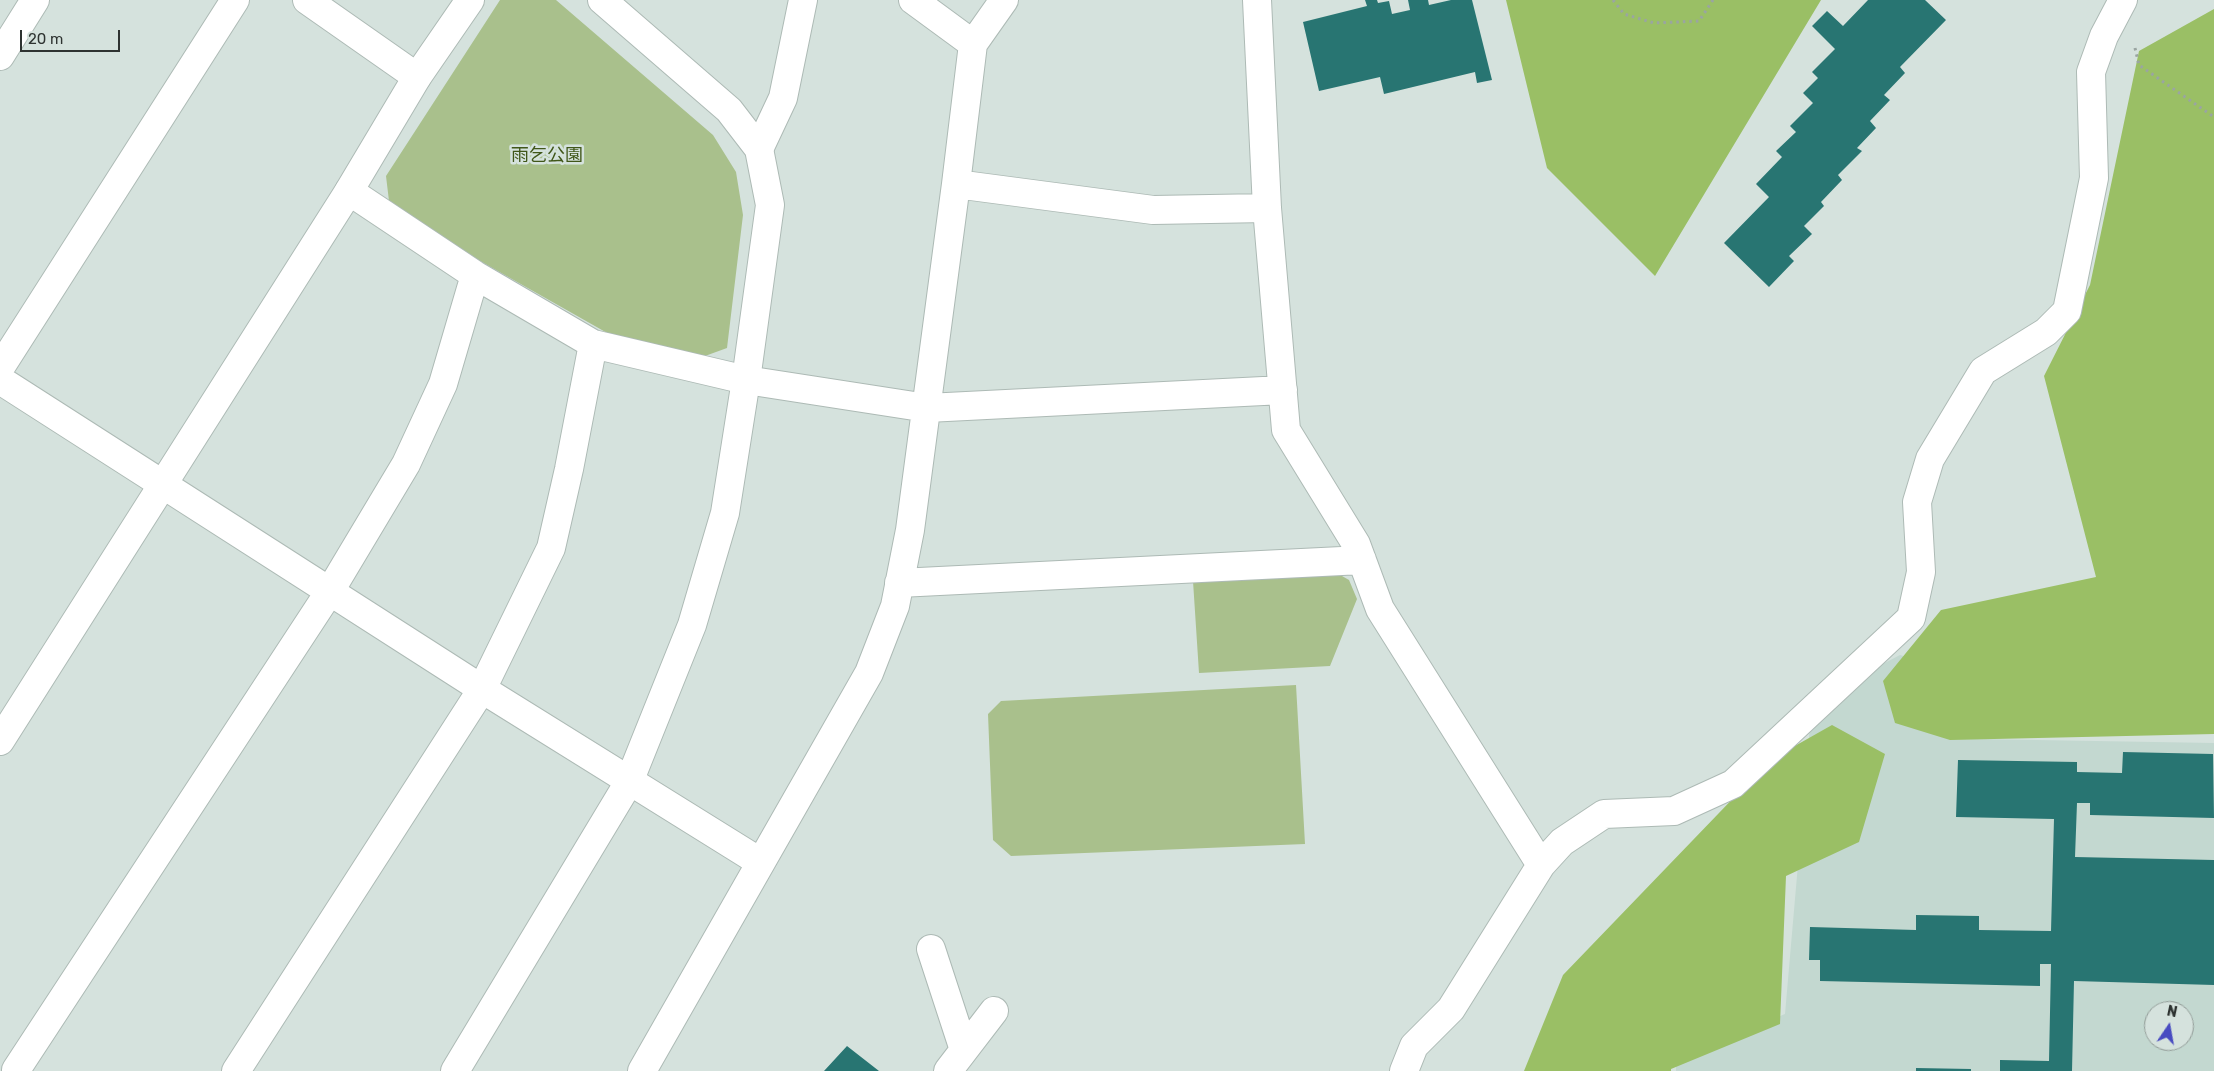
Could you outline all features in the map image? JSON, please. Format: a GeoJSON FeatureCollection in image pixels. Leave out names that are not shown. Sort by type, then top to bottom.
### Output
{"type":"FeatureCollection","features":[{"type":"Feature","properties":{"kind":"street"},"geometry":{"type":"LineString","coordinates":[[0,56],[35,0]]}},
{"type":"Feature","properties":{"kind":"street"},"geometry":{"type":"LineString","coordinates":[[0,368],[234,0]]}},
{"type":"Feature","properties":{"kind":"street"},"geometry":{"type":"LineString","coordinates":[[307,0],[417,77]]}},
{"type":"Feature","properties":{"kind":"street"},"geometry":{"type":"LineString","coordinates":[[0,741],[349,191],[417,77],[470,0]]}},
{"type":"Feature","properties":{"kind":"street"},"geometry":{"type":"LineString","coordinates":[[454,1071],[629,782],[692,625],[725,513],[746,380],[770,205],[759,149],[730,110],[602,0]]}},
{"type":"Feature","properties":{"kind":"street"},"geometry":{"type":"LineString","coordinates":[[759,149],[783,98],[802,0]]}},
{"type":"Feature","properties":{"kind":"street"},"geometry":{"type":"LineString","coordinates":[[913,0],[973,44]]}},
{"type":"Feature","properties":{"kind":"street"},"geometry":{"type":"LineString","coordinates":[[642,1071],[869,673],[895,606],[910,530],[973,44],[1004,0]]}},
{"type":"Feature","properties":{"kind":"street"},"geometry":{"type":"LineString","coordinates":[[1257,0],[1267,208],[1286,430],[1356,544],[1380,609],[1541,865]]}},
{"type":"Feature","properties":{"kind":"street"},"geometry":{"type":"LineString","coordinates":[[1404,1071],[1414,1046],[1451,1009],[1541,865],[1562,842],[1604,814],[1674,811],[1733,784],[1911,618],[1921,572],[1917,502],[1930,459],[1983,371],[2046,332],[2067,311],[2094,178],[2091,72],[2104,36],[2123,0]]}},
{"type":"Feature","properties":{"kind":"street"},"geometry":{"type":"LineString","coordinates":[[956,184],[1153,210],[1267,208]]}},
{"type":"Feature","properties":{"kind":"street"},"geometry":{"type":"LineString","coordinates":[[349,191],[475,275],[593,344],[746,380],[926,408],[1283,390]]}},
{"type":"Feature","properties":{"kind":"street"},"geometry":{"type":"LineString","coordinates":[[11,1067],[330,591],[406,464],[443,384],[475,275]]}},
{"type":"Feature","properties":{"kind":"street"},"geometry":{"type":"LineString","coordinates":[[236,1071],[482,689],[551,548],[569,469],[593,344]]}},
{"type":"Feature","properties":{"kind":"street"},"geometry":{"type":"LineString","coordinates":[[0,380],[162,486],[482,689],[760,862]]}},
{"type":"Feature","properties":{"kind":"street"},"geometry":{"type":"LineString","coordinates":[[900,583],[1362,560]]}},
{"type":"Feature","properties":{"kind":"street"},"geometry":{"type":"LineString","coordinates":[[931,948],[956,1061]]}},
{"type":"Feature","properties":{"kind":"street"},"geometry":{"type":"LineString","coordinates":[[956,1061],[994,1011]]}},
{"type":"Feature","properties":{"kind":"path"},"geometry":{"type":"LineString","coordinates":[[1613,0],[1624,14],[1654,23],[1699,21],[1713,0]]}},
{"type":"Feature","properties":{"kind":"path"},"geometry":{"type":"LineString","coordinates":[[2134,47],[2139,65],[2214,117]]}},
{"type":"Feature","properties":{"kind":"shaded area"},"geometry":{"type":"Polygon","coordinates":[[[1900,655],[1971,676],[1977,739],[2214,743],[2214,1071],[1676,1071],[1676,1058],[1785,1014],[1810,726],[1856,678],[1900,655]]]}},
{"type":"Feature","properties":{"kind":"green space","name":"雨乞公園"},"geometry":{"type":"Polygon","coordinates":[[[500,0],[556,0],[713,135],[736,172],[743,215],[727,348],[705,356],[609,334],[480,261],[389,201],[386,176],[500,0]]]}},
{"type":"Feature","properties":{"kind":"green space"},"geometry":{"type":"Polygon","coordinates":[[[1506,0],[1821,0],[1655,276],[1547,168],[1506,0]]]}},
{"type":"Feature","properties":{"kind":"green space"},"geometry":{"type":"Polygon","coordinates":[[[2214,9],[2214,734],[1950,740],[1895,723],[1883,681],[1941,610],[2096,577],[2044,376],[2090,285],[2139,51],[2214,9]]]}},
{"type":"Feature","properties":{"kind":"green space"},"geometry":{"type":"Polygon","coordinates":[[[1335,572],[1349,580],[1357,599],[1330,666],[1199,673],[1193,581],[1335,572]]]}},
{"type":"Feature","properties":{"kind":"green space"},"geometry":{"type":"Polygon","coordinates":[[[1296,685],[1305,844],[1011,856],[993,840],[988,714],[1001,701],[1296,685]]]}},
{"type":"Feature","properties":{"kind":"green space"},"geometry":{"type":"Polygon","coordinates":[[[1832,725],[1885,754],[1859,842],[1786,876],[1780,1024],[1671,1069],[1671,1071],[1524,1071],[1563,975],[1770,760],[1832,725]]]}},
{"type":"Feature","properties":{"kind":"building"},"geometry":{"type":"Polygon","coordinates":[[[1365,0],[1377,0],[1378,3],[1389,1],[1392,14],[1410,10],[1408,0],[1428,0],[1429,5],[1451,0],[1472,0],[1492,80],[1477,83],[1475,72],[1384,94],[1380,77],[1319,91],[1303,22],[1367,6],[1365,0]]]}},
{"type":"Feature","properties":{"kind":"building"},"geometry":{"type":"Polygon","coordinates":[[[1868,0],[1925,0],[1946,20],[1900,67],[1905,73],[1884,95],[1890,100],[1870,121],[1876,128],[1857,148],[1862,151],[1838,175],[1842,180],[1821,202],[1824,206],[1804,226],[1812,234],[1789,256],[1794,261],[1769,287],[1724,243],[1769,197],[1756,184],[1782,157],[1776,151],[1796,132],[1790,126],[1813,103],[1803,93],[1818,78],[1812,72],[1835,49],[1812,26],[1827,11],[1843,26],[1868,0]]]}},
{"type":"Feature","properties":{"kind":"building"},"geometry":{"type":"Polygon","coordinates":[[[2123,752],[2213,754],[2214,818],[2090,815],[2090,803],[2077,803],[2075,857],[2214,860],[2214,985],[2074,981],[2072,1071],[2000,1071],[2000,1060],[2049,1061],[2051,964],[2040,964],[2040,986],[1820,981],[1820,960],[1809,960],[1810,927],[1916,930],[1916,915],[1979,916],[1979,930],[2051,931],[2054,819],[1956,817],[1958,760],[2077,762],[2077,772],[2122,773],[2123,752]]]}},
{"type":"Feature","properties":{"kind":"building"},"geometry":{"type":"Polygon","coordinates":[[[847,1046],[879,1071],[824,1071],[847,1046]]]}},
{"type":"Feature","properties":{"kind":"building"},"geometry":{"type":"Polygon","coordinates":[[[1916,1068],[1971,1069],[1971,1071],[1916,1071],[1916,1068]]]}}]}
